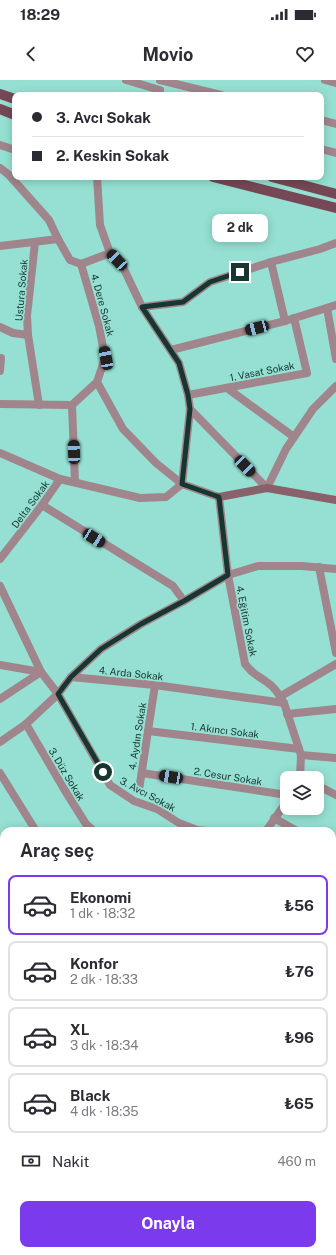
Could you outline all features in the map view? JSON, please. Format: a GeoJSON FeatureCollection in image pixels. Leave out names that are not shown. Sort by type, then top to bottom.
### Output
{"type":"FeatureCollection","features":[{"type":"Feature","properties":{"kind":"main road"},"geometry":{"type":"LineString","coordinates":[[0,94],[12,98]]}},
{"type":"Feature","properties":{"kind":"main road"},"geometry":{"type":"LineString","coordinates":[[0,109],[12,114]]}},
{"type":"Feature","properties":{"kind":"main road"},"geometry":{"type":"LineString","coordinates":[[225,180],[336,208]]}},
{"type":"Feature","properties":{"kind":"main road"},"geometry":{"type":"LineString","coordinates":[[283,180],[336,194]]}},
{"type":"Feature","properties":{"kind":"street"},"geometry":{"type":"LineString","coordinates":[[126,80],[156,92]]}},
{"type":"Feature","properties":{"kind":"street"},"geometry":{"type":"LineString","coordinates":[[159,92],[160,80],[208,92]]}},
{"type":"Feature","properties":{"kind":"street"},"geometry":{"type":"LineString","coordinates":[[325,80],[336,83]]}},
{"type":"Feature","properties":{"kind":"street"},"geometry":{"type":"LineString","coordinates":[[324,121],[336,124]]}},
{"type":"Feature","properties":{"kind":"street"},"geometry":{"type":"LineString","coordinates":[[0,145],[12,149]]}},
{"type":"Feature","properties":{"kind":"street"},"geometry":{"type":"LineString","coordinates":[[324,150],[336,152]]}},
{"type":"Feature","properties":{"kind":"street"},"geometry":{"type":"LineString","coordinates":[[0,168],[12,178]]}},
{"type":"Feature","properties":{"kind":"street"},"geometry":{"type":"LineString","coordinates":[[13,180],[49,220],[70,260],[81,264],[110,253]]}},
{"type":"Feature","properties":{"kind":"street"},"geometry":{"type":"LineString","coordinates":[[0,453],[60,479],[140,498],[166,497],[182,484],[190,409],[188,395],[179,363],[172,350],[142,307],[123,267],[110,253],[100,225],[97,180]]}},
{"type":"Feature","properties":{"kind":"street"},"geometry":{"type":"LineString","coordinates":[[0,246],[58,239]]}},
{"type":"Feature","properties":{"kind":"street","name":"Ustura Sokak"},"geometry":{"type":"LineString","coordinates":[[0,327],[13,333],[28,335],[27,316],[35,242]]}},
{"type":"Feature","properties":{"kind":"street"},"geometry":{"type":"LineString","coordinates":[[142,307],[183,302],[210,282],[336,243]]}},
{"type":"Feature","properties":{"kind":"street"},"geometry":{"type":"LineString","coordinates":[[271,262],[285,320]]}},
{"type":"Feature","properties":{"kind":"street","name":"4. Dere Sokak"},"geometry":{"type":"LineString","coordinates":[[72,405],[97,382],[106,358],[99,326],[81,264]]}},
{"type":"Feature","properties":{"kind":"street"},"geometry":{"type":"LineString","coordinates":[[172,350],[294,318],[336,305]]}},
{"type":"Feature","properties":{"kind":"street"},"geometry":{"type":"LineString","coordinates":[[327,308],[336,359]]}},
{"type":"Feature","properties":{"kind":"street","name":"1. Vasat Sokak"},"geometry":{"type":"LineString","coordinates":[[188,395],[307,373],[294,318]]}},
{"type":"Feature","properties":{"kind":"street"},"geometry":{"type":"LineString","coordinates":[[28,335],[39,404]]}},
{"type":"Feature","properties":{"kind":"street"},"geometry":{"type":"LineString","coordinates":[[0,358],[0,371]]}},
{"type":"Feature","properties":{"kind":"street"},"geometry":{"type":"LineString","coordinates":[[97,382],[123,429],[156,463],[182,484],[219,497],[267,488],[336,500]]}},
{"type":"Feature","properties":{"kind":"street"},"geometry":{"type":"LineString","coordinates":[[267,488],[286,449],[294,437],[313,409],[336,386]]}},
{"type":"Feature","properties":{"kind":"street"},"geometry":{"type":"LineString","coordinates":[[227,388],[294,437]]}},
{"type":"Feature","properties":{"kind":"street"},"geometry":{"type":"LineString","coordinates":[[0,404],[72,405],[75,482]]}},
{"type":"Feature","properties":{"kind":"street"},"geometry":{"type":"LineString","coordinates":[[190,409],[267,488]]}},
{"type":"Feature","properties":{"kind":"street","name":"Delta Sokak"},"geometry":{"type":"LineString","coordinates":[[2,555],[42,505],[60,479]]}},
{"type":"Feature","properties":{"kind":"street","name":"4. Eğitim Sokak"},"geometry":{"type":"LineString","coordinates":[[219,497],[228,575],[245,664],[252,673],[269,683],[282,700],[300,752],[301,771]]}},
{"type":"Feature","properties":{"kind":"street"},"geometry":{"type":"LineString","coordinates":[[42,505],[173,586],[184,601]]}},
{"type":"Feature","properties":{"kind":"street"},"geometry":{"type":"LineString","coordinates":[[0,742],[26,724],[58,694],[71,677],[101,649],[141,624],[228,575],[258,566],[302,566],[336,569]]}},
{"type":"Feature","properties":{"kind":"street"},"geometry":{"type":"LineString","coordinates":[[319,568],[336,653]]}},
{"type":"Feature","properties":{"kind":"street"},"geometry":{"type":"LineString","coordinates":[[0,586],[41,672]]}},
{"type":"Feature","properties":{"kind":"street"},"geometry":{"type":"LineString","coordinates":[[282,700],[336,664]]}},
{"type":"Feature","properties":{"kind":"street"},"geometry":{"type":"LineString","coordinates":[[0,665],[41,672]]}},
{"type":"Feature","properties":{"kind":"street"},"geometry":{"type":"LineString","coordinates":[[0,699],[41,672]]}},
{"type":"Feature","properties":{"kind":"street","name":"3. Avcı Sokak"},"geometry":{"type":"LineString","coordinates":[[41,672],[58,694],[110,785],[134,800],[157,809],[190,827]]}},
{"type":"Feature","properties":{"kind":"street","name":"4. Arda Sokak"},"geometry":{"type":"LineString","coordinates":[[71,677],[282,700]]}},
{"type":"Feature","properties":{"kind":"street","name":"4. Aydın Sokak"},"geometry":{"type":"LineString","coordinates":[[139,790],[155,686]]}},
{"type":"Feature","properties":{"kind":"street"},"geometry":{"type":"LineString","coordinates":[[287,714],[336,709]]}},
{"type":"Feature","properties":{"kind":"street","name":"3. Düz Sokak"},"geometry":{"type":"LineString","coordinates":[[26,724],[86,824],[89,827]]}},
{"type":"Feature","properties":{"kind":"street","name":"1. Akıncı Sokak"},"geometry":{"type":"LineString","coordinates":[[148,731],[336,758]]}},
{"type":"Feature","properties":{"kind":"street","name":"2. Cesur Sokak"},"geometry":{"type":"LineString","coordinates":[[142,772],[280,794]]}},
{"type":"Feature","properties":{"kind":"street"},"geometry":{"type":"LineString","coordinates":[[0,773],[34,827]]}},
{"type":"Feature","properties":{"kind":"street"},"geometry":{"type":"LineString","coordinates":[[324,789],[336,795]]}},
{"type":"Feature","properties":{"kind":"street"},"geometry":{"type":"LineString","coordinates":[[268,827],[280,810]]}},
{"type":"Feature","properties":{"kind":"street"},"geometry":{"type":"LineString","coordinates":[[274,818],[290,827]]}},
{"type":"Feature","properties":{"kind":"route"},"geometry":{"type":"LineString","coordinates":[[103,772],[58,694],[71,677],[101,649],[141,624],[228,575],[219,497],[182,484],[190,409],[188,395],[179,363],[172,350],[142,307],[183,302],[210,282],[240,272]]}}]}
